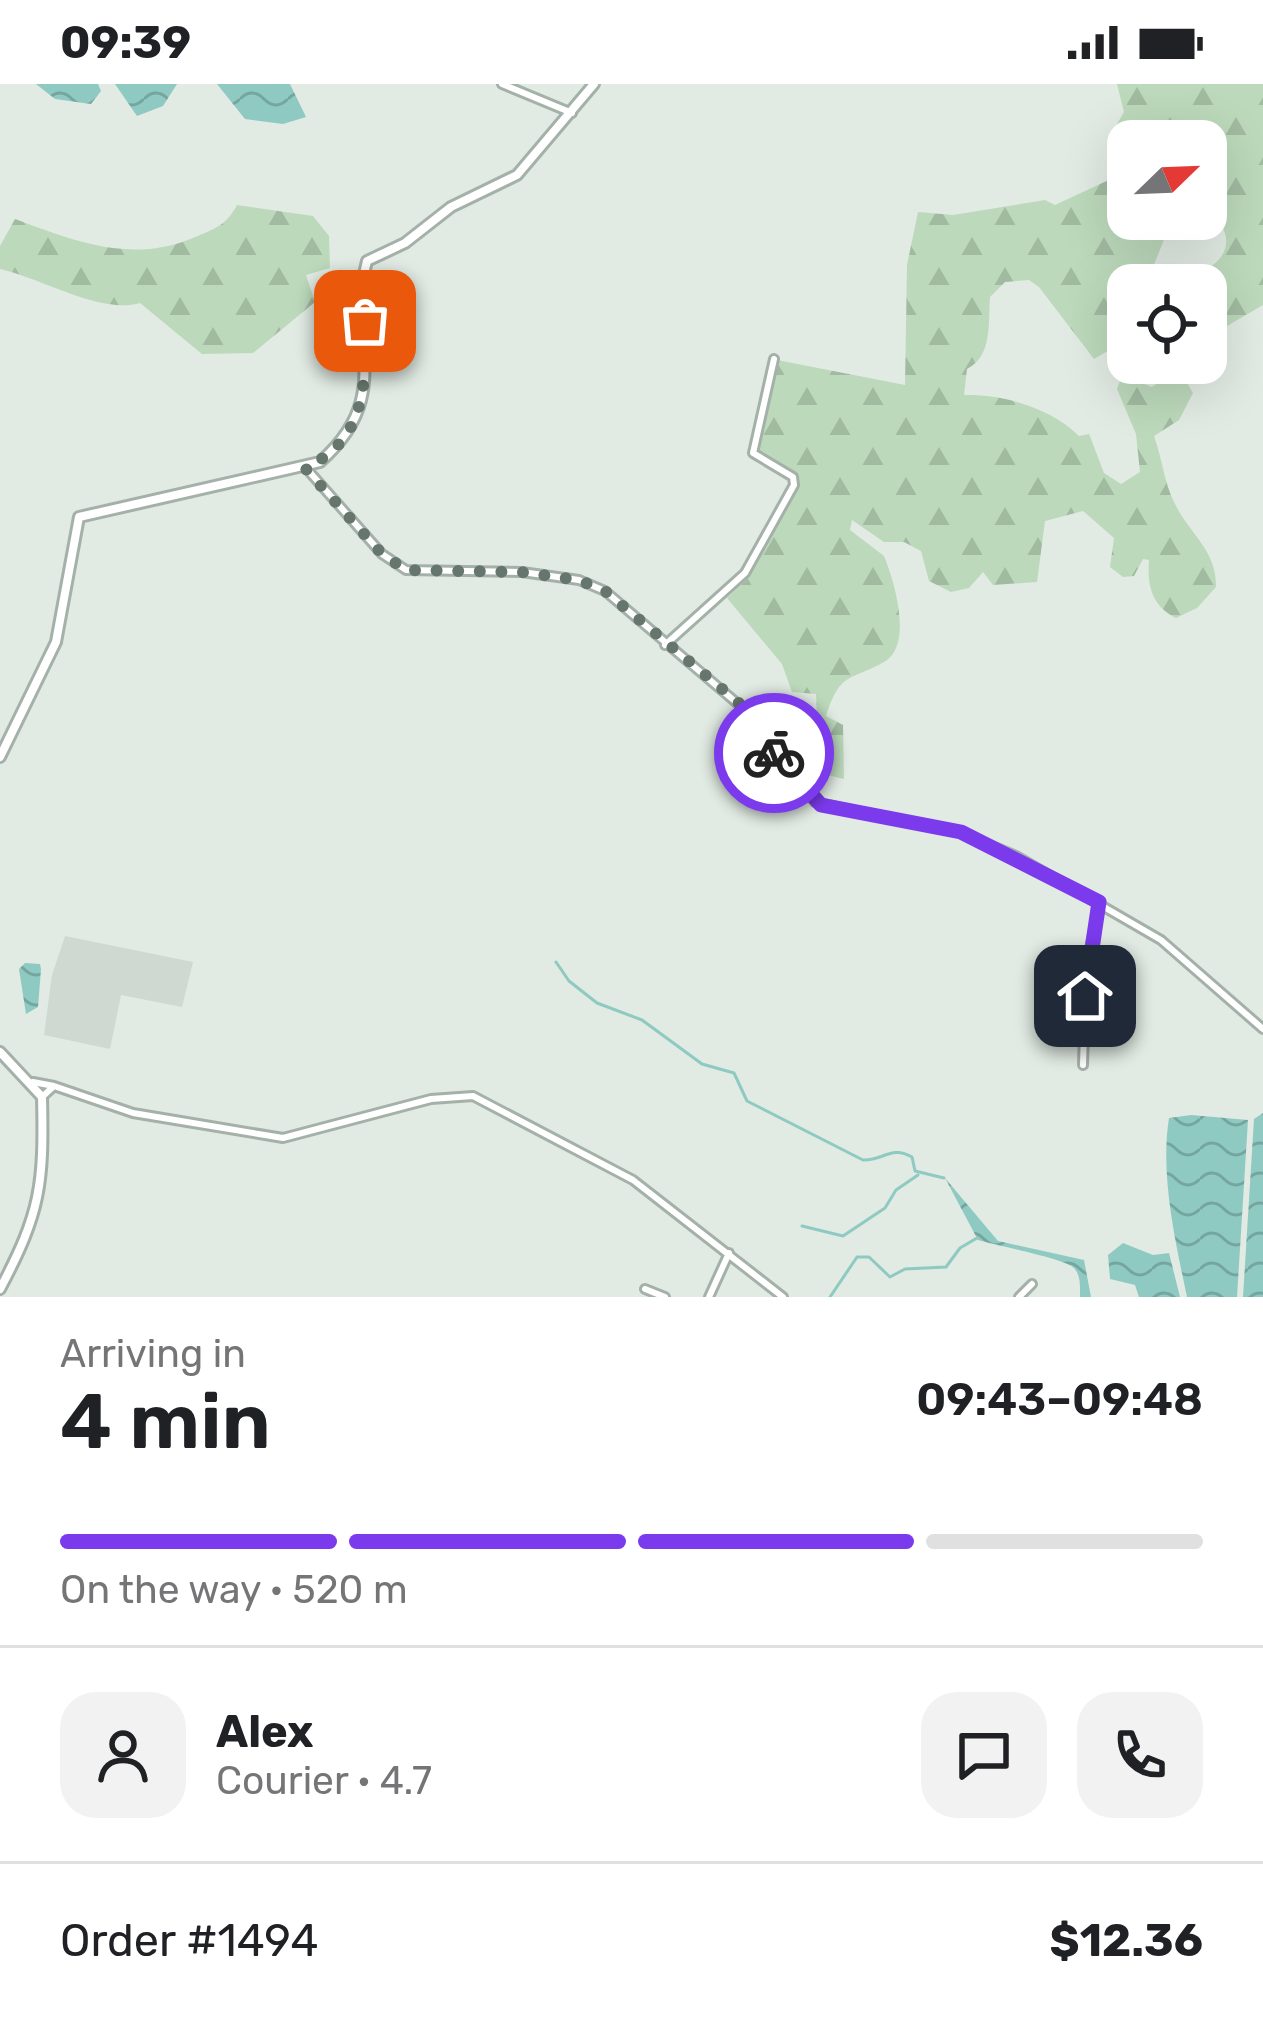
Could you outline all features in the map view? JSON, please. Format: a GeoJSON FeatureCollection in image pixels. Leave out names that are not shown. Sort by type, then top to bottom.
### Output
{"type":"FeatureCollection","features":[{"type":"Feature","properties":{"kind":"street"},"geometry":{"type":"LineString","coordinates":[[502,84],[572,113]]}},
{"type":"Feature","properties":{"kind":"street"},"geometry":{"type":"LineString","coordinates":[[0,757],[56,642],[79,517],[305,468],[344,437],[364,402],[367,261],[405,243],[451,208],[517,175],[594,84]]}},
{"type":"Feature","properties":{"kind":"street"},"geometry":{"type":"LineString","coordinates":[[665,645],[695,613],[737,583],[792,490],[794,479],[758,460],[752,449],[774,358]]}},
{"type":"Feature","properties":{"kind":"street"},"geometry":{"type":"LineString","coordinates":[[305,468],[382,554],[406,570],[522,572],[579,580],[615,599],[744,709],[815,802],[982,840],[1099,902],[1186,958],[1263,1029]]}},
{"type":"Feature","properties":{"kind":"street"},"geometry":{"type":"LineString","coordinates":[[1083,1066],[1085,970],[1099,902]]}},
{"type":"Feature","properties":{"kind":"street"},"geometry":{"type":"LineString","coordinates":[[0,1052],[33,1082],[42,1097],[38,1208],[0,1288]]}},
{"type":"Feature","properties":{"kind":"street"},"geometry":{"type":"LineString","coordinates":[[33,1082],[133,1113],[283,1138],[430,1099],[473,1096],[633,1180],[783,1297]]}},
{"type":"Feature","properties":{"kind":"street"},"geometry":{"type":"LineString","coordinates":[[42,1097],[54,1086]]}},
{"type":"Feature","properties":{"kind":"street"},"geometry":{"type":"LineString","coordinates":[[710,1297],[729,1253]]}},
{"type":"Feature","properties":{"kind":"street"},"geometry":{"type":"LineString","coordinates":[[1019,1297],[1031,1284]]}},
{"type":"Feature","properties":{"kind":"street"},"geometry":{"type":"LineString","coordinates":[[645,1289],[665,1297]]}},
{"type":"Feature","properties":{"kind":"shaded area"},"geometry":{"type":"Polygon","coordinates":[[[65,936],[193,962],[182,1007],[121,995],[110,1049],[44,1035],[52,975],[65,936]]]}},
{"type":"Feature","properties":{"kind":"green space"},"geometry":{"type":"Polygon","coordinates":[[[1117,84],[1263,84],[1263,305],[1227,326],[1227,264],[1214,264],[1227,240],[1227,120],[1119,120],[1124,112],[1117,84]]]}},
{"type":"Feature","properties":{"kind":"green space"},"geometry":{"type":"Polygon","coordinates":[[[1107,181],[1107,240],[1164,240],[1154,264],[1107,264],[1107,351],[1094,359],[1039,287],[1029,280],[1005,282],[990,297],[985,347],[967,369],[964,395],[1026,405],[1079,436],[1089,434],[1104,473],[1121,484],[1140,472],[1136,434],[1119,384],[1188,384],[1193,393],[1179,420],[1154,436],[1171,494],[1207,552],[1216,587],[1197,608],[1176,618],[1161,608],[1153,594],[1149,560],[1143,559],[1134,576],[1123,577],[1110,567],[1114,538],[1083,511],[1045,521],[1037,582],[993,585],[983,572],[969,588],[951,592],[929,581],[921,551],[904,542],[884,542],[852,520],[850,530],[884,556],[899,612],[898,642],[884,662],[841,684],[831,702],[826,716],[843,725],[844,779],[815,772],[793,726],[775,717],[817,717],[816,694],[792,692],[782,664],[727,598],[747,579],[799,486],[794,474],[757,453],[777,360],[905,385],[907,265],[918,212],[953,215],[1045,200],[1055,205],[1107,181]]]}},
{"type":"Feature","properties":{"kind":"green space"},"geometry":{"type":"Polygon","coordinates":[[[237,205],[313,216],[329,236],[330,268],[306,275],[315,302],[253,353],[202,354],[140,303],[90,300],[0,269],[0,246],[15,219],[81,242],[148,249],[170,246],[213,229],[237,205]]]}},
{"type":"Feature","properties":{"kind":"water"},"geometry":{"type":"Polygon","coordinates":[[[36,84],[98,84],[101,91],[91,104],[55,99],[36,84]]]}},
{"type":"Feature","properties":{"kind":"water"},"geometry":{"type":"Polygon","coordinates":[[[115,84],[177,84],[163,106],[137,116],[115,84]]]}},
{"type":"Feature","properties":{"kind":"water"},"geometry":{"type":"Polygon","coordinates":[[[217,84],[290,84],[306,117],[283,124],[245,119],[217,84]]]}},
{"type":"Feature","properties":{"kind":"water"},"geometry":{"type":"Polygon","coordinates":[[[25,963],[40,964],[41,969],[38,1007],[26,1014],[19,969],[25,963]]]}},
{"type":"Feature","properties":{"kind":"water"},"geometry":{"type":"Polygon","coordinates":[[[1263,1113],[1263,1297],[1243,1297],[1254,1119],[1263,1113]]]}},
{"type":"Feature","properties":{"kind":"water"},"geometry":{"type":"Polygon","coordinates":[[[1169,1118],[1248,1120],[1237,1297],[1187,1297],[1166,1162],[1169,1118]]]}},
{"type":"Feature","properties":{"kind":"water"},"geometry":{"type":"Polygon","coordinates":[[[945,1178],[998,1241],[1084,1260],[1091,1297],[1080,1297],[1078,1274],[1068,1264],[978,1240],[945,1178]]]}},
{"type":"Feature","properties":{"kind":"water"},"geometry":{"type":"Polygon","coordinates":[[[1123,1243],[1153,1255],[1169,1253],[1180,1297],[1139,1297],[1135,1285],[1110,1279],[1108,1255],[1123,1243]]]}},
{"type":"Feature","properties":{"kind":"waterway"},"geometry":{"type":"LineString","coordinates":[[556,962],[569,981],[597,1003],[642,1020],[702,1064],[734,1073],[747,1101],[863,1160],[905,1154],[912,1157],[915,1171],[944,1178]]}},
{"type":"Feature","properties":{"kind":"waterway"},"geometry":{"type":"LineString","coordinates":[[802,1226],[843,1236],[885,1208],[896,1190],[918,1175]]}},
{"type":"Feature","properties":{"kind":"waterway"},"geometry":{"type":"LineString","coordinates":[[830,1297],[857,1257],[869,1257],[890,1277],[905,1269],[946,1267],[960,1248],[977,1238]]}},
{"type":"Feature","properties":{"kind":"way so far"},"geometry":{"type":"LineString","coordinates":[[365,321],[361,412],[328,454],[305,468],[323,493],[382,554],[406,570],[522,572],[594,585],[740,704],[774,753]]}},
{"type":"Feature","properties":{"kind":"route"},"geometry":{"type":"LineString","coordinates":[[774,753],[821,805],[961,832],[1099,902],[1085,996]]}}]}
